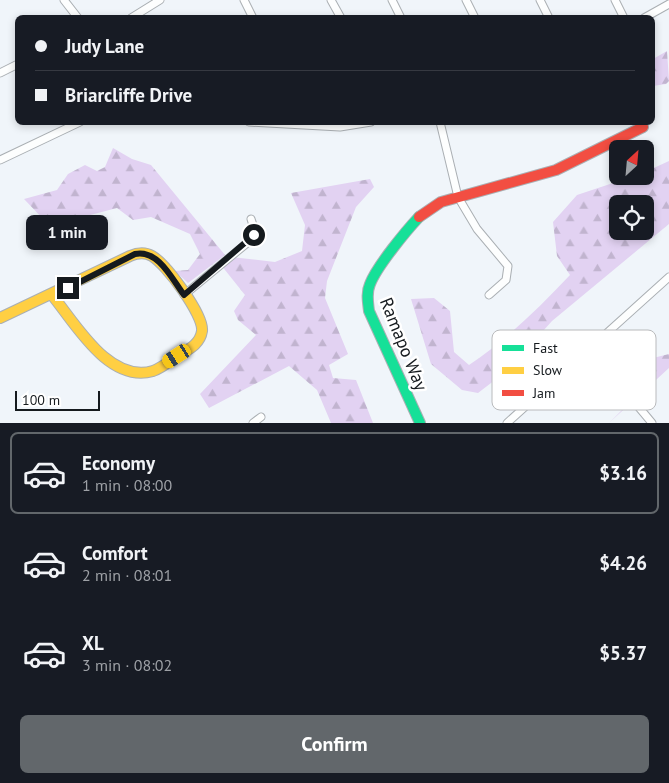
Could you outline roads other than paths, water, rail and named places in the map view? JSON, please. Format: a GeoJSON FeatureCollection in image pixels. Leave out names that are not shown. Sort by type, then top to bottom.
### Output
{"type":"FeatureCollection","features":[{"type":"Feature","properties":{"kind":"street"},"geometry":{"type":"LineString","coordinates":[[64,0],[76,15]]}},
{"type":"Feature","properties":{"kind":"street"},"geometry":{"type":"LineString","coordinates":[[136,15],[160,0]]}},
{"type":"Feature","properties":{"kind":"street"},"geometry":{"type":"LineString","coordinates":[[244,0],[252,15]]}},
{"type":"Feature","properties":{"kind":"street"},"geometry":{"type":"LineString","coordinates":[[331,0],[339,15]]}},
{"type":"Feature","properties":{"kind":"street"},"geometry":{"type":"LineString","coordinates":[[392,0],[400,15]]}},
{"type":"Feature","properties":{"kind":"street"},"geometry":{"type":"LineString","coordinates":[[466,0],[474,15]]}},
{"type":"Feature","properties":{"kind":"street"},"geometry":{"type":"LineString","coordinates":[[540,0],[548,15]]}},
{"type":"Feature","properties":{"kind":"street"},"geometry":{"type":"LineString","coordinates":[[615,0],[622,15]]}},
{"type":"Feature","properties":{"kind":"street"},"geometry":{"type":"LineString","coordinates":[[649,15],[669,4]]}},
{"type":"Feature","properties":{"kind":"street"},"geometry":{"type":"LineString","coordinates":[[0,74],[15,66]]}},
{"type":"Feature","properties":{"kind":"street"},"geometry":{"type":"LineString","coordinates":[[0,160],[74,125]]}},
{"type":"Feature","properties":{"kind":"street"},"geometry":{"type":"LineString","coordinates":[[327,125],[346,127],[356,125]]}},
{"type":"Feature","properties":{"kind":"street"},"geometry":{"type":"LineString","coordinates":[[441,125],[458,197],[477,229],[508,266],[506,280],[489,295]]}},
{"type":"Feature","properties":{"kind":"street","name":"Ramapo Way"},"geometry":{"type":"LineString","coordinates":[[420,423],[369,311],[368,291],[374,276],[418,218],[441,202],[556,170],[643,127]]}},
{"type":"Feature","properties":{"kind":"street"},"geometry":{"type":"LineString","coordinates":[[184,295],[252,239],[255,231],[251,219]]}},
{"type":"Feature","properties":{"kind":"street"},"geometry":{"type":"LineString","coordinates":[[0,318],[139,253],[148,254],[156,259],[201,320],[202,332],[198,342],[188,351],[158,369],[140,372],[118,367],[102,357],[52,295]]}},
{"type":"Feature","properties":{"kind":"street"},"geometry":{"type":"LineString","coordinates":[[611,330],[669,277]]}},
{"type":"Feature","properties":{"kind":"street"},"geometry":{"type":"LineString","coordinates":[[506,423],[521,410]]}},
{"type":"Feature","properties":{"kind":"street"},"geometry":{"type":"LineString","coordinates":[[641,410],[652,423]]}},
{"type":"Feature","properties":{"kind":"street"},"geometry":{"type":"LineString","coordinates":[[253,423],[261,417]]}}]}
